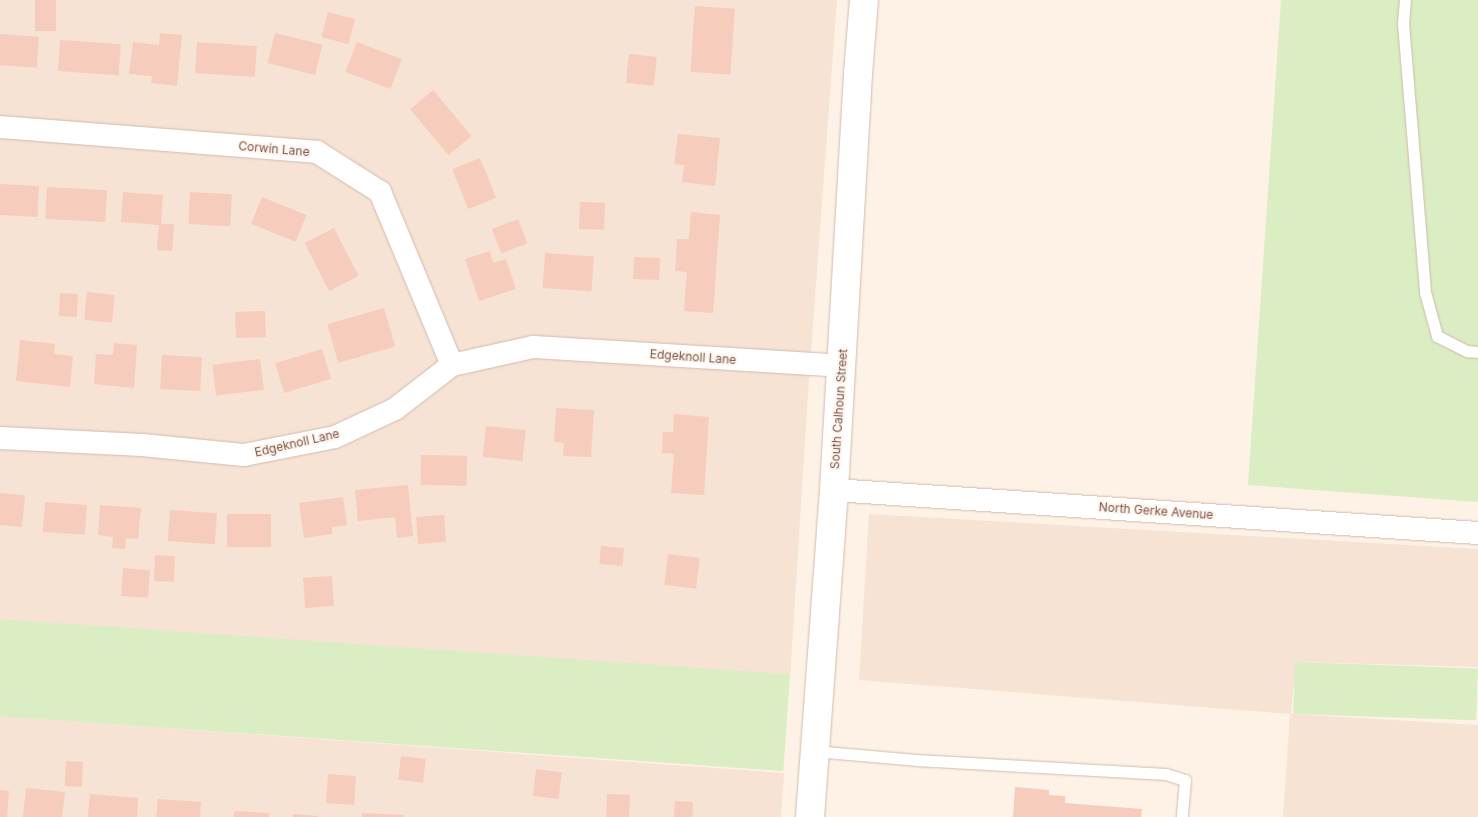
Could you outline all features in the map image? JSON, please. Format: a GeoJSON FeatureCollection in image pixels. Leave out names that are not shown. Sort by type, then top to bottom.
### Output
{"type":"FeatureCollection","features":[{"type":"Feature","properties":{"kind":"street","name":"South Calhoun Street"},"geometry":{"type":"LineString","coordinates":[[810,817],[834,490],[864,0]]}},
{"type":"Feature","properties":{"kind":"street","name":"Corwin Lane"},"geometry":{"type":"LineString","coordinates":[[0,126],[318,152],[380,192],[452,365]]}},
{"type":"Feature","properties":{"kind":"street","name":"Edgeknoll Lane"},"geometry":{"type":"LineString","coordinates":[[0,438],[142,445],[244,455],[335,437],[394,409],[452,365],[533,347],[842,366]]}},
{"type":"Feature","properties":{"kind":"street","name":"North Gerke Avenue"},"geometry":{"type":"LineString","coordinates":[[834,490],[1478,533]]}},
{"type":"Feature","properties":{"kind":"lane"},"geometry":{"type":"LineString","coordinates":[[1405,0],[1403,23],[1425,292],[1437,336],[1467,351],[1478,352]]}},
{"type":"Feature","properties":{"kind":"lane"},"geometry":{"type":"LineString","coordinates":[[814,752],[916,760],[1166,774],[1185,780],[1182,817]]}},
{"type":"Feature","properties":{"kind":"shaded area"},"geometry":{"type":"Polygon","coordinates":[[[0,0],[837,0],[809,379],[790,679],[0,619],[0,0]]]}},
{"type":"Feature","properties":{"kind":"shaded area"},"geometry":{"type":"Polygon","coordinates":[[[869,514],[1478,549],[1478,667],[1296,662],[1291,714],[1478,725],[1478,817],[1283,817],[1290,714],[859,680],[869,514]]]}},
{"type":"Feature","properties":{"kind":"shaded area"},"geometry":{"type":"Polygon","coordinates":[[[0,716],[784,773],[781,817],[0,817],[0,716]]]}},
{"type":"Feature","properties":{"kind":"green space"},"geometry":{"type":"Polygon","coordinates":[[[1281,0],[1478,0],[1478,502],[1248,485],[1281,0]]]}},
{"type":"Feature","properties":{"kind":"green space"},"geometry":{"type":"Polygon","coordinates":[[[0,619],[790,674],[783,771],[0,716],[0,619]]]}},
{"type":"Feature","properties":{"kind":"green space"},"geometry":{"type":"Polygon","coordinates":[[[1295,662],[1478,668],[1476,720],[1293,714],[1295,662]]]}},
{"type":"Feature","properties":{"kind":"building"},"geometry":{"type":"Polygon","coordinates":[[[35,0],[56,0],[56,31],[35,31],[35,0]]]}},
{"type":"Feature","properties":{"kind":"building"},"geometry":{"type":"Polygon","coordinates":[[[695,6],[735,9],[730,75],[690,72],[695,6]]]}},
{"type":"Feature","properties":{"kind":"building"},"geometry":{"type":"Polygon","coordinates":[[[328,12],[355,19],[348,44],[321,37],[328,12]]]}},
{"type":"Feature","properties":{"kind":"building"},"geometry":{"type":"Polygon","coordinates":[[[160,33],[182,35],[177,86],[151,83],[152,76],[129,74],[133,42],[159,45],[160,33]]]}},
{"type":"Feature","properties":{"kind":"building"},"geometry":{"type":"Polygon","coordinates":[[[275,33],[323,45],[315,75],[268,63],[275,33]]]}},
{"type":"Feature","properties":{"kind":"building"},"geometry":{"type":"Polygon","coordinates":[[[0,34],[39,37],[37,68],[0,65],[0,34]]]}},
{"type":"Feature","properties":{"kind":"building"},"geometry":{"type":"Polygon","coordinates":[[[60,40],[121,44],[119,75],[58,71],[60,40]]]}},
{"type":"Feature","properties":{"kind":"building"},"geometry":{"type":"Polygon","coordinates":[[[197,42],[257,46],[255,77],[195,73],[197,42]]]}},
{"type":"Feature","properties":{"kind":"building"},"geometry":{"type":"Polygon","coordinates":[[[357,42],[402,59],[390,89],[346,72],[357,42]]]}},
{"type":"Feature","properties":{"kind":"building"},"geometry":{"type":"Polygon","coordinates":[[[629,54],[657,57],[654,86],[626,83],[629,54]]]}},
{"type":"Feature","properties":{"kind":"building"},"geometry":{"type":"Polygon","coordinates":[[[433,90],[472,136],[449,155],[410,109],[433,90]]]}},
{"type":"Feature","properties":{"kind":"building"},"geometry":{"type":"Polygon","coordinates":[[[678,134],[720,138],[715,186],[682,182],[684,165],[674,164],[678,134]]]}},
{"type":"Feature","properties":{"kind":"building"},"geometry":{"type":"Polygon","coordinates":[[[480,158],[496,198],[468,209],[452,169],[480,158]]]}},
{"type":"Feature","properties":{"kind":"building"},"geometry":{"type":"Polygon","coordinates":[[[0,184],[39,186],[37,217],[0,215],[0,184]]]}},
{"type":"Feature","properties":{"kind":"building"},"geometry":{"type":"Polygon","coordinates":[[[47,187],[107,190],[105,222],[45,219],[47,187]]]}},
{"type":"Feature","properties":{"kind":"building"},"geometry":{"type":"Polygon","coordinates":[[[123,192],[163,195],[161,224],[174,224],[172,251],[157,250],[159,225],[121,222],[123,192]]]}},
{"type":"Feature","properties":{"kind":"building"},"geometry":{"type":"Polygon","coordinates":[[[190,192],[232,194],[230,226],[188,224],[190,192]]]}},
{"type":"Feature","properties":{"kind":"building"},"geometry":{"type":"Polygon","coordinates":[[[262,197],[307,215],[296,242],[251,224],[262,197]]]}},
{"type":"Feature","properties":{"kind":"building"},"geometry":{"type":"Polygon","coordinates":[[[580,202],[605,203],[604,230],[579,229],[580,202]]]}},
{"type":"Feature","properties":{"kind":"building"},"geometry":{"type":"Polygon","coordinates":[[[691,212],[720,215],[713,313],[684,311],[687,272],[675,271],[677,239],[689,239],[691,212]]]}},
{"type":"Feature","properties":{"kind":"building"},"geometry":{"type":"Polygon","coordinates":[[[518,219],[527,243],[501,253],[492,229],[518,219]]]}},
{"type":"Feature","properties":{"kind":"building"},"geometry":{"type":"Polygon","coordinates":[[[334,228],[359,276],[329,291],[305,243],[334,228]]]}},
{"type":"Feature","properties":{"kind":"building"},"geometry":{"type":"Polygon","coordinates":[[[490,251],[493,263],[506,259],[516,289],[479,301],[465,259],[490,251]]]}},
{"type":"Feature","properties":{"kind":"building"},"geometry":{"type":"Polygon","coordinates":[[[545,253],[594,256],[591,291],[543,288],[545,253]]]}},
{"type":"Feature","properties":{"kind":"building"},"geometry":{"type":"Polygon","coordinates":[[[634,257],[660,258],[659,280],[633,279],[634,257]]]}},
{"type":"Feature","properties":{"kind":"building"},"geometry":{"type":"Polygon","coordinates":[[[87,292],[115,295],[112,323],[84,320],[87,292]]]}},
{"type":"Feature","properties":{"kind":"building"},"geometry":{"type":"Polygon","coordinates":[[[60,293],[78,294],[77,317],[59,316],[60,293]]]}},
{"type":"Feature","properties":{"kind":"building"},"geometry":{"type":"Polygon","coordinates":[[[384,308],[395,346],[338,363],[327,324],[384,308]]]}},
{"type":"Feature","properties":{"kind":"building"},"geometry":{"type":"Polygon","coordinates":[[[265,311],[266,337],[236,338],[235,312],[265,311]]]}},
{"type":"Feature","properties":{"kind":"building"},"geometry":{"type":"Polygon","coordinates":[[[20,340],[55,344],[54,354],[73,356],[70,387],[16,381],[20,340]]]}},
{"type":"Feature","properties":{"kind":"building"},"geometry":{"type":"Polygon","coordinates":[[[114,343],[137,345],[134,388],[94,384],[96,354],[113,355],[114,343]]]}},
{"type":"Feature","properties":{"kind":"building"},"geometry":{"type":"Polygon","coordinates":[[[322,349],[331,379],[284,393],[275,363],[322,349]]]}},
{"type":"Feature","properties":{"kind":"building"},"geometry":{"type":"Polygon","coordinates":[[[162,355],[202,357],[200,391],[160,389],[162,355]]]}},
{"type":"Feature","properties":{"kind":"building"},"geometry":{"type":"Polygon","coordinates":[[[260,359],[264,390],[216,396],[212,365],[260,359]]]}},
{"type":"Feature","properties":{"kind":"building"},"geometry":{"type":"Polygon","coordinates":[[[556,408],[594,410],[591,457],[563,456],[564,443],[554,442],[556,408]]]}},
{"type":"Feature","properties":{"kind":"building"},"geometry":{"type":"Polygon","coordinates":[[[674,414],[709,417],[704,495],[671,493],[674,454],[662,453],[663,432],[673,432],[674,414]]]}},
{"type":"Feature","properties":{"kind":"building"},"geometry":{"type":"Polygon","coordinates":[[[486,426],[526,430],[523,461],[483,457],[486,426]]]}},
{"type":"Feature","properties":{"kind":"building"},"geometry":{"type":"Polygon","coordinates":[[[421,455],[467,456],[466,486],[420,485],[421,455]]]}},
{"type":"Feature","properties":{"kind":"building"},"geometry":{"type":"Polygon","coordinates":[[[408,485],[413,536],[397,538],[395,517],[358,521],[355,490],[408,485]]]}},
{"type":"Feature","properties":{"kind":"building"},"geometry":{"type":"Polygon","coordinates":[[[0,493],[25,495],[22,527],[0,525],[0,493]]]}},
{"type":"Feature","properties":{"kind":"building"},"geometry":{"type":"Polygon","coordinates":[[[343,497],[347,525],[332,527],[332,534],[304,538],[299,503],[343,497]]]}},
{"type":"Feature","properties":{"kind":"building"},"geometry":{"type":"Polygon","coordinates":[[[45,502],[87,505],[85,535],[43,532],[45,502]]]}},
{"type":"Feature","properties":{"kind":"building"},"geometry":{"type":"Polygon","coordinates":[[[100,505],[141,508],[138,539],[126,538],[125,549],[112,548],[113,537],[98,535],[100,505]]]}},
{"type":"Feature","properties":{"kind":"building"},"geometry":{"type":"Polygon","coordinates":[[[170,510],[217,513],[215,544],[168,541],[170,510]]]}},
{"type":"Feature","properties":{"kind":"building"},"geometry":{"type":"Polygon","coordinates":[[[227,514],[271,514],[271,547],[227,547],[227,514]]]}},
{"type":"Feature","properties":{"kind":"building"},"geometry":{"type":"Polygon","coordinates":[[[444,515],[446,542],[418,544],[416,517],[444,515]]]}},
{"type":"Feature","properties":{"kind":"building"},"geometry":{"type":"Polygon","coordinates":[[[601,546],[624,548],[622,566],[599,564],[601,546]]]}},
{"type":"Feature","properties":{"kind":"building"},"geometry":{"type":"Polygon","coordinates":[[[668,554],[700,558],[696,589],[664,585],[668,554]]]}},
{"type":"Feature","properties":{"kind":"building"},"geometry":{"type":"Polygon","coordinates":[[[155,555],[175,556],[174,582],[154,581],[155,555]]]}},
{"type":"Feature","properties":{"kind":"building"},"geometry":{"type":"Polygon","coordinates":[[[123,568],[150,570],[148,598],[121,596],[123,568]]]}},
{"type":"Feature","properties":{"kind":"building"},"geometry":{"type":"Polygon","coordinates":[[[332,576],[334,606],[305,608],[303,578],[332,576]]]}},
{"type":"Feature","properties":{"kind":"building"},"geometry":{"type":"Polygon","coordinates":[[[401,756],[426,759],[423,783],[398,780],[401,756]]]}},
{"type":"Feature","properties":{"kind":"building"},"geometry":{"type":"Polygon","coordinates":[[[66,761],[83,762],[82,787],[65,786],[66,761]]]}},
{"type":"Feature","properties":{"kind":"building"},"geometry":{"type":"Polygon","coordinates":[[[536,769],[562,772],[559,799],[533,796],[536,769]]]}},
{"type":"Feature","properties":{"kind":"building"},"geometry":{"type":"Polygon","coordinates":[[[328,774],[356,776],[354,805],[326,803],[328,774]]]}},
{"type":"Feature","properties":{"kind":"building"},"geometry":{"type":"Polygon","coordinates":[[[1015,787],[1049,790],[1049,795],[1065,796],[1065,803],[1142,809],[1141,817],[1013,817],[1015,787]]]}},
{"type":"Feature","properties":{"kind":"building"},"geometry":{"type":"Polygon","coordinates":[[[26,788],[65,792],[62,817],[23,817],[26,788]]]}},
{"type":"Feature","properties":{"kind":"building"},"geometry":{"type":"Polygon","coordinates":[[[0,790],[9,791],[7,817],[0,817],[0,790]]]}},
{"type":"Feature","properties":{"kind":"building"},"geometry":{"type":"Polygon","coordinates":[[[90,794],[138,798],[137,817],[88,817],[90,794]]]}},
{"type":"Feature","properties":{"kind":"building"},"geometry":{"type":"Polygon","coordinates":[[[607,794],[630,795],[629,817],[606,817],[607,794]]]}},
{"type":"Feature","properties":{"kind":"building"},"geometry":{"type":"Polygon","coordinates":[[[158,799],[201,802],[200,817],[156,817],[158,799]]]}},
{"type":"Feature","properties":{"kind":"building"},"geometry":{"type":"Polygon","coordinates":[[[675,801],[693,802],[692,817],[674,817],[675,801]]]}},
{"type":"Feature","properties":{"kind":"building"},"geometry":{"type":"Polygon","coordinates":[[[234,811],[269,813],[269,817],[234,817],[234,811]]]}},
{"type":"Feature","properties":{"kind":"building"},"geometry":{"type":"Polygon","coordinates":[[[362,813],[404,815],[404,817],[362,817],[362,813]]]}},
{"type":"Feature","properties":{"kind":"building"},"geometry":{"type":"Polygon","coordinates":[[[293,814],[318,816],[318,817],[293,817],[293,814]]]}}]}
